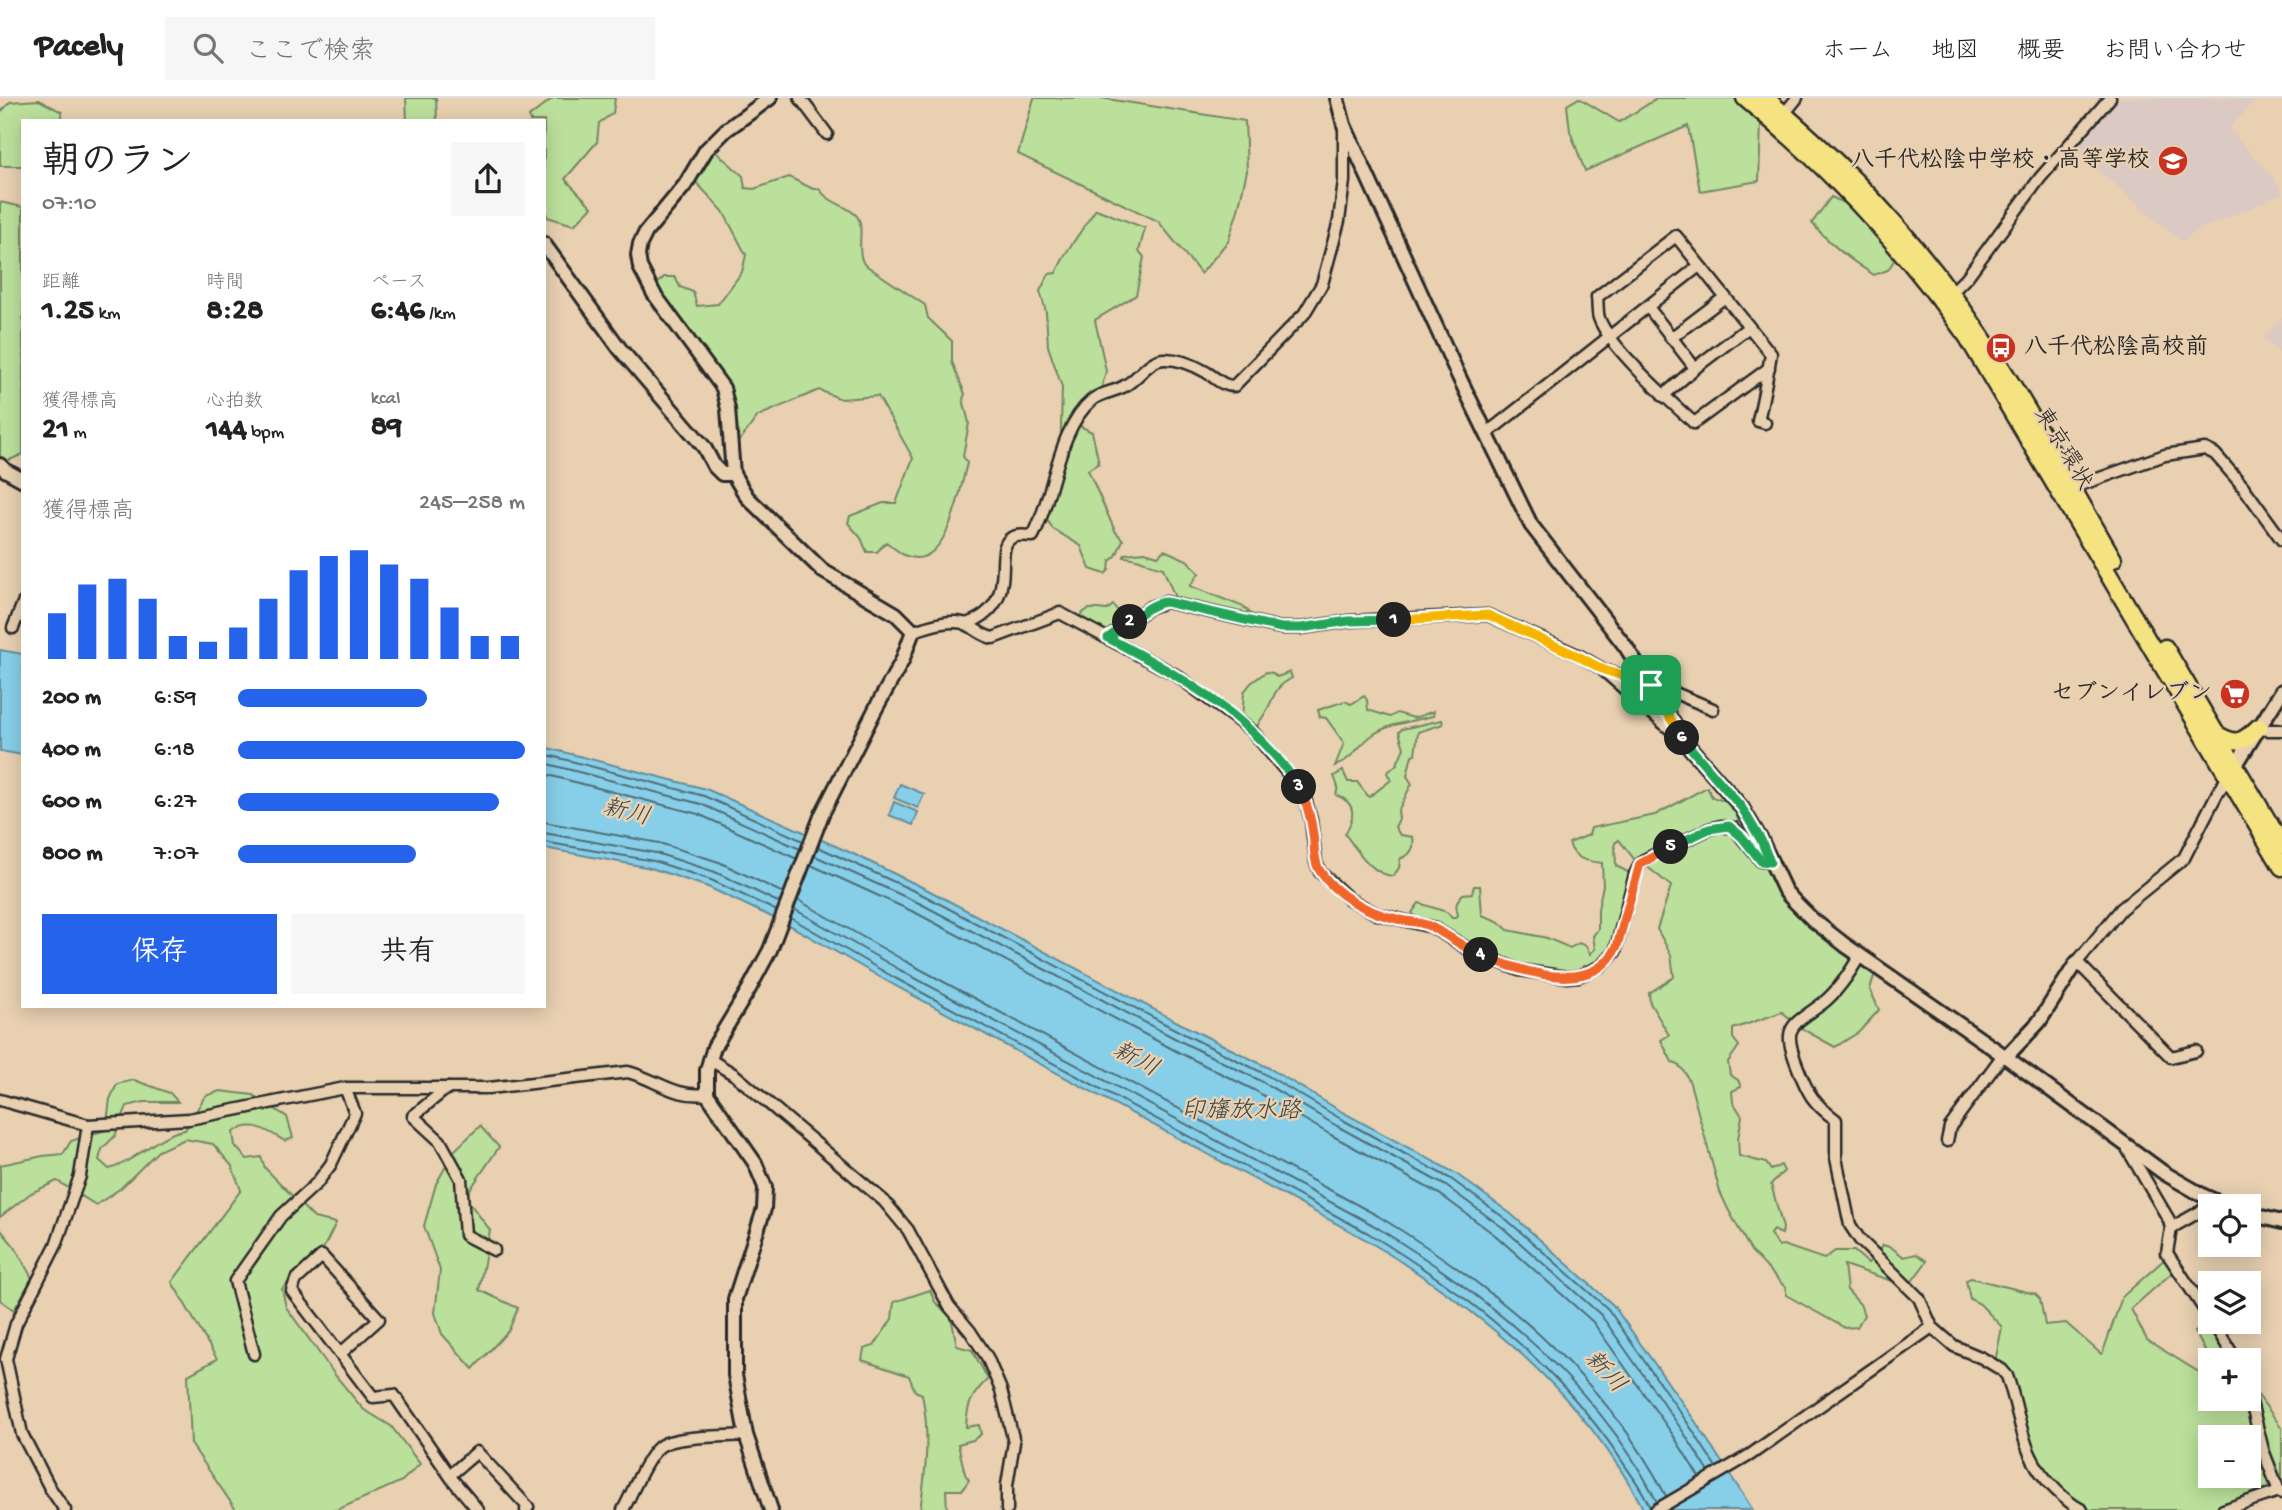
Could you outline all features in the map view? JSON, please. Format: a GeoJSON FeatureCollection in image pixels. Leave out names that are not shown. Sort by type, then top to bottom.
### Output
{"type":"FeatureCollection","features":[{"type":"Feature","properties":{"kind":"highway","name":"東京環状"},"geometry":{"type":"LineString","coordinates":[[1745,98],[1779,125],[1866,209],[1947,297]]}},
{"type":"Feature","properties":{"kind":"highway","name":"東京環状"},"geometry":{"type":"LineString","coordinates":[[1765,98],[1833,160],[1897,226],[1947,297],[1981,357],[2161,640],[2218,735],[2232,771]]}},
{"type":"Feature","properties":{"kind":"highway","name":"東京環状"},"geometry":{"type":"LineString","coordinates":[[2067,490],[2281,858]]}},
{"type":"Feature","properties":{"kind":"highway"},"geometry":{"type":"LineString","coordinates":[[2218,735],[2228,741],[2243,741],[2260,726]]}},
{"type":"Feature","properties":{"kind":"street"},"geometry":{"type":"LineString","coordinates":[[770,98],[726,130],[706,150],[685,185],[646,232],[638,255],[647,284],[723,388],[728,409],[733,474],[747,497],[823,571],[896,614],[913,631]]}},
{"type":"Feature","properties":{"kind":"street"},"geometry":{"type":"LineString","coordinates":[[800,98],[827,134]]}},
{"type":"Feature","properties":{"kind":"street"},"geometry":{"type":"LineString","coordinates":[[1337,98],[1344,125],[1486,434],[1531,525],[1626,647],[1685,742]]}},
{"type":"Feature","properties":{"kind":"street"},"geometry":{"type":"LineString","coordinates":[[1784,114],[1797,98]]}},
{"type":"Feature","properties":{"kind":"street"},"geometry":{"type":"LineString","coordinates":[[1947,297],[1967,277],[2060,152],[2110,98]]}},
{"type":"Feature","properties":{"kind":"street"},"geometry":{"type":"LineString","coordinates":[[966,624],[986,615],[996,605],[1003,576],[1004,547],[1008,540],[1017,536],[1033,537],[1041,522],[1065,440],[1082,410],[1094,398],[1124,387],[1157,359],[1186,363],[1206,372],[1226,386],[1234,386],[1304,314],[1322,284],[1339,221],[1344,181],[1344,125]]}},
{"type":"Feature","properties":{"kind":"street"},"geometry":{"type":"LineString","coordinates":[[1765,423],[1758,421],[1769,368],[1771,354],[1676,236],[1597,297],[1599,318],[1610,337],[1663,396],[1694,424],[1769,368]]}},
{"type":"Feature","properties":{"kind":"street"},"geometry":{"type":"LineString","coordinates":[[546,247],[620,349],[704,447],[714,466],[722,474],[733,474]]}},
{"type":"Feature","properties":{"kind":"street"},"geometry":{"type":"LineString","coordinates":[[1486,434],[1699,266]]}},
{"type":"Feature","properties":{"kind":"street"},"geometry":{"type":"LineString","coordinates":[[1671,338],[1725,297]]}},
{"type":"Feature","properties":{"kind":"street"},"geometry":{"type":"LineString","coordinates":[[1648,307],[1695,368]]}},
{"type":"Feature","properties":{"kind":"street"},"geometry":{"type":"LineString","coordinates":[[1663,396],[1749,327]]}},
{"type":"Feature","properties":{"kind":"street"},"geometry":{"type":"LineString","coordinates":[[2067,490],[2165,455],[2205,449],[2215,454],[2242,485],[2282,540]]}},
{"type":"Feature","properties":{"kind":"street"},"geometry":{"type":"LineString","coordinates":[[0,465],[21,479]]}},
{"type":"Feature","properties":{"kind":"street"},"geometry":{"type":"LineString","coordinates":[[1108,638],[1150,607],[1166,602],[1281,628],[1349,621],[1476,614],[1497,617],[1603,670],[1650,683],[1713,709]]}},
{"type":"Feature","properties":{"kind":"street"},"geometry":{"type":"LineString","coordinates":[[13,628],[21,608]]}},
{"type":"Feature","properties":{"kind":"street"},"geometry":{"type":"LineString","coordinates":[[913,631],[958,622],[993,638],[1060,613],[1176,675],[1236,718],[1267,746],[1296,783],[1308,807],[1316,862],[1320,872],[1349,899],[1377,914],[1432,927],[1470,950],[1519,970],[1567,977],[1579,976],[1601,966],[1611,957],[1617,946],[1640,864],[1709,829],[1721,826],[1734,828],[1761,861],[1770,862]]}},
{"type":"Feature","properties":{"kind":"street"},"geometry":{"type":"LineString","coordinates":[[771,1510],[746,1435],[735,1375],[734,1309],[764,1209],[765,1187],[755,1163],[707,1094],[709,1059],[714,1046],[762,968],[821,818],[902,661],[913,631]]}},
{"type":"Feature","properties":{"kind":"street"},"geometry":{"type":"LineString","coordinates":[[1603,670],[1685,742],[1742,808],[1793,900],[1813,920],[2164,1173],[2198,1194]]}},
{"type":"Feature","properties":{"kind":"street"},"geometry":{"type":"LineString","coordinates":[[1947,1141],[1950,1127],[2005,1056],[2039,1022],[2077,962],[2121,908],[2184,858],[2232,771],[2282,691]]}},
{"type":"Feature","properties":{"kind":"street"},"geometry":{"type":"LineString","coordinates":[[2260,726],[2267,730],[2282,730]]}},
{"type":"Feature","properties":{"kind":"street"},"geometry":{"type":"LineString","coordinates":[[1860,955],[1839,987],[1823,1003],[1797,1020],[1790,1033],[1789,1047],[1808,1096],[1836,1119],[1836,1158],[1850,1225],[1860,1240],[1919,1298],[1931,1327],[1954,1346],[1982,1358],[2007,1376],[2026,1448],[2036,1466],[2065,1498],[2082,1510]]}},
{"type":"Feature","properties":{"kind":"street"},"geometry":{"type":"LineString","coordinates":[[2077,962],[2171,1057],[2196,1051]]}},
{"type":"Feature","properties":{"kind":"street"},"geometry":{"type":"LineString","coordinates":[[709,1059],[734,1075],[884,1201],[908,1230],[949,1306],[987,1357],[1002,1390],[1014,1442],[1007,1485],[1007,1510]]}},
{"type":"Feature","properties":{"kind":"street"},"geometry":{"type":"LineString","coordinates":[[0,1100],[88,1125],[189,1119],[345,1088],[502,1087],[628,1072],[682,1094],[707,1094]]}},
{"type":"Feature","properties":{"kind":"street"},"geometry":{"type":"LineString","coordinates":[[254,1354],[235,1281],[281,1216],[317,1183],[331,1164],[355,1113],[345,1088]]}},
{"type":"Feature","properties":{"kind":"street"},"geometry":{"type":"LineString","coordinates":[[447,1088],[413,1116],[440,1141],[461,1179],[465,1235],[494,1250]]}},
{"type":"Feature","properties":{"kind":"street"},"geometry":{"type":"LineString","coordinates":[[65,1510],[50,1488],[22,1434],[6,1359],[16,1324],[56,1245],[80,1176],[88,1125]]}},
{"type":"Feature","properties":{"kind":"street"},"geometry":{"type":"LineString","coordinates":[[2124,1144],[2165,1211],[2171,1228],[2167,1253],[2198,1300]]}},
{"type":"Feature","properties":{"kind":"street"},"geometry":{"type":"LineString","coordinates":[[2171,1228],[2198,1214]]}},
{"type":"Feature","properties":{"kind":"street"},"geometry":{"type":"LineString","coordinates":[[2261,1217],[2282,1222]]}},
{"type":"Feature","properties":{"kind":"street"},"geometry":{"type":"LineString","coordinates":[[340,1353],[379,1319],[322,1256],[296,1280],[292,1291],[373,1397],[394,1395],[478,1510]]}},
{"type":"Feature","properties":{"kind":"street"},"geometry":{"type":"LineString","coordinates":[[1656,1510],[1742,1459],[1931,1327]]}},
{"type":"Feature","properties":{"kind":"street"},"geometry":{"type":"LineString","coordinates":[[2223,1510],[2280,1492],[2263,1450],[2253,1411]]}},
{"type":"Feature","properties":{"kind":"street"},"geometry":{"type":"LineString","coordinates":[[624,1510],[660,1446],[673,1441],[746,1435]]}},
{"type":"Feature","properties":{"kind":"street"},"geometry":{"type":"LineString","coordinates":[[450,1475],[477,1452],[528,1507],[526,1510]]}},
{"type":"Feature","properties":{"kind":"shaded area","name":"八千代松陰中学校・高等学校"},"geometry":{"type":"Polygon","coordinates":[[[2117,98],[2257,98],[2229,129],[2271,175],[2282,194],[2201,229],[2181,241],[2071,147],[2117,98]]]}},
{"type":"Feature","properties":{"kind":"shaded area"},"geometry":{"type":"Polygon","coordinates":[[[2282,317],[2282,356],[2264,338],[2282,317]]]}},
{"type":"Feature","properties":{"kind":"green space"},"geometry":{"type":"Polygon","coordinates":[[[406,98],[436,98],[437,119],[407,119],[406,98]]]}},
{"type":"Feature","properties":{"kind":"green space"},"geometry":{"type":"Polygon","coordinates":[[[553,98],[615,98],[613,113],[599,123],[597,142],[565,179],[592,207],[574,225],[547,217],[546,119],[529,117],[553,98]]]}},
{"type":"Feature","properties":{"kind":"green space"},"geometry":{"type":"Polygon","coordinates":[[[1034,98],[1101,98],[1245,121],[1247,171],[1238,210],[1228,241],[1201,274],[1158,221],[1018,154],[1034,98]]]}},
{"type":"Feature","properties":{"kind":"green space"},"geometry":{"type":"Polygon","coordinates":[[[1579,98],[1619,122],[1658,98],[1734,98],[1761,122],[1759,181],[1700,191],[1688,126],[1585,171],[1570,131],[1567,105],[1579,98]]]}},
{"type":"Feature","properties":{"kind":"green space"},"geometry":{"type":"Polygon","coordinates":[[[39,100],[62,112],[62,119],[21,119],[21,166],[0,166],[0,113],[10,102],[39,100]]]}},
{"type":"Feature","properties":{"kind":"green space"},"geometry":{"type":"Polygon","coordinates":[[[713,149],[743,176],[745,188],[754,189],[789,177],[813,189],[819,189],[828,198],[852,211],[859,219],[860,252],[864,264],[925,305],[928,318],[952,341],[952,362],[965,394],[963,399],[969,423],[963,456],[967,463],[949,526],[941,542],[931,553],[919,558],[904,555],[886,542],[877,552],[867,552],[861,538],[848,523],[850,516],[883,503],[896,503],[913,458],[878,396],[841,399],[819,390],[758,416],[740,440],[736,437],[733,412],[656,285],[664,277],[675,277],[680,287],[693,292],[697,306],[718,304],[742,272],[746,255],[723,211],[693,179],[713,149]]]}},
{"type":"Feature","properties":{"kind":"green space"},"geometry":{"type":"Polygon","coordinates":[[[1831,197],[1847,204],[1896,257],[1888,270],[1874,275],[1841,252],[1812,223],[1831,197]]]}},
{"type":"Feature","properties":{"kind":"green space"},"geometry":{"type":"Polygon","coordinates":[[[0,202],[21,207],[21,455],[3,463],[0,459],[0,202]]]}},
{"type":"Feature","properties":{"kind":"green space"},"geometry":{"type":"Polygon","coordinates":[[[1096,209],[1145,228],[1139,251],[1144,257],[1136,295],[1095,320],[1106,371],[1101,391],[1074,420],[1092,432],[1099,463],[1088,470],[1115,531],[1123,540],[1105,574],[1090,569],[1081,546],[1053,529],[1044,515],[1060,467],[1062,387],[1048,346],[1046,312],[1040,291],[1049,274],[1056,273],[1066,253],[1096,209]]]}},
{"type":"Feature","properties":{"kind":"green space"},"geometry":{"type":"Polygon","coordinates":[[[1164,550],[1187,560],[1199,573],[1190,586],[1244,607],[1255,618],[1176,600],[1163,568],[1124,557],[1125,554],[1145,552],[1158,556],[1164,550]]]}},
{"type":"Feature","properties":{"kind":"green space"},"geometry":{"type":"Polygon","coordinates":[[[1113,605],[1125,620],[1107,633],[1078,618],[1088,609],[1107,610],[1113,605]]]}},
{"type":"Feature","properties":{"kind":"green space"},"geometry":{"type":"Polygon","coordinates":[[[1266,672],[1277,677],[1290,672],[1292,678],[1276,691],[1255,730],[1242,719],[1244,692],[1266,672]]]}},
{"type":"Feature","properties":{"kind":"green space"},"geometry":{"type":"Polygon","coordinates":[[[1364,696],[1368,710],[1390,717],[1397,713],[1414,718],[1434,711],[1433,716],[1381,730],[1335,766],[1344,743],[1326,718],[1320,717],[1318,710],[1345,701],[1351,704],[1364,696]]]}},
{"type":"Feature","properties":{"kind":"green space"},"geometry":{"type":"Polygon","coordinates":[[[1442,720],[1443,724],[1418,732],[1415,754],[1412,755],[1407,776],[1412,784],[1398,810],[1399,819],[1395,827],[1400,835],[1413,837],[1413,848],[1400,859],[1399,868],[1393,876],[1385,875],[1366,861],[1345,834],[1351,822],[1352,811],[1348,802],[1336,795],[1338,787],[1334,776],[1343,771],[1348,782],[1357,782],[1369,797],[1391,780],[1387,773],[1397,764],[1404,748],[1399,732],[1442,720]]]}},
{"type":"Feature","properties":{"kind":"green space"},"geometry":{"type":"Polygon","coordinates":[[[1707,787],[1712,797],[1729,799],[1734,806],[1741,830],[1767,867],[1783,899],[1797,915],[1875,973],[1870,989],[1879,1010],[1859,1032],[1835,1047],[1804,1030],[1782,1012],[1733,1029],[1733,1038],[1739,1046],[1728,1062],[1730,1075],[1738,1080],[1741,1087],[1732,1091],[1733,1102],[1742,1116],[1738,1139],[1739,1156],[1766,1163],[1771,1170],[1781,1165],[1784,1171],[1771,1184],[1783,1228],[1782,1234],[1773,1230],[1770,1234],[1779,1246],[1824,1259],[1835,1251],[1854,1251],[1868,1263],[1883,1245],[1904,1257],[1916,1254],[1927,1261],[1913,1280],[1904,1285],[1844,1265],[1847,1290],[1860,1304],[1864,1315],[1857,1327],[1845,1328],[1786,1295],[1786,1288],[1751,1251],[1720,1192],[1690,1083],[1681,1068],[1672,1062],[1661,1040],[1669,1035],[1650,1003],[1649,993],[1674,977],[1671,955],[1657,929],[1671,886],[1645,865],[1671,850],[1666,844],[1647,851],[1635,860],[1619,840],[1615,843],[1616,866],[1632,874],[1609,949],[1598,966],[1589,970],[1562,973],[1513,964],[1470,946],[1412,913],[1419,903],[1447,912],[1452,918],[1456,918],[1459,899],[1463,894],[1472,893],[1474,886],[1480,886],[1482,915],[1498,921],[1508,930],[1547,938],[1570,948],[1579,943],[1586,946],[1590,954],[1595,949],[1593,936],[1598,929],[1598,909],[1603,885],[1602,863],[1577,856],[1569,843],[1589,835],[1591,828],[1655,815],[1707,787]]]}},
{"type":"Feature","properties":{"kind":"green space"},"geometry":{"type":"Polygon","coordinates":[[[134,1080],[170,1093],[178,1102],[144,1102],[127,1106],[115,1136],[102,1149],[99,1160],[109,1169],[129,1160],[166,1136],[185,1130],[205,1096],[220,1091],[253,1095],[287,1117],[293,1138],[285,1141],[253,1126],[233,1132],[235,1146],[247,1159],[261,1157],[265,1168],[314,1218],[336,1223],[323,1249],[282,1289],[286,1307],[363,1409],[391,1426],[420,1464],[402,1481],[337,1510],[236,1510],[191,1444],[188,1375],[217,1359],[172,1282],[241,1190],[232,1166],[213,1144],[185,1139],[158,1151],[121,1188],[96,1205],[57,1181],[31,1193],[0,1217],[0,1165],[63,1154],[71,1141],[106,1130],[110,1099],[117,1084],[134,1080]]]}},
{"type":"Feature","properties":{"kind":"green space"},"geometry":{"type":"Polygon","coordinates":[[[480,1126],[499,1147],[465,1197],[490,1230],[479,1290],[518,1308],[509,1330],[473,1369],[442,1334],[435,1313],[440,1270],[424,1226],[436,1184],[455,1150],[480,1126]]]}},
{"type":"Feature","properties":{"kind":"green space"},"geometry":{"type":"Polygon","coordinates":[[[0,1229],[15,1247],[32,1278],[14,1310],[0,1300],[0,1229]]]}},
{"type":"Feature","properties":{"kind":"green space"},"geometry":{"type":"Polygon","coordinates":[[[2167,1257],[2175,1270],[2131,1309],[2147,1340],[2198,1371],[2198,1411],[2261,1411],[2261,1399],[2282,1428],[2282,1489],[2271,1480],[2265,1492],[2216,1510],[2091,1510],[2078,1505],[2051,1481],[2029,1446],[2014,1385],[1995,1362],[2002,1327],[1980,1304],[1970,1299],[1966,1280],[1971,1278],[2035,1294],[2040,1299],[2045,1325],[2066,1323],[2101,1354],[2122,1297],[2167,1257]]]}},
{"type":"Feature","properties":{"kind":"green space"},"geometry":{"type":"Polygon","coordinates":[[[930,1290],[935,1302],[951,1317],[957,1346],[972,1350],[988,1379],[974,1395],[967,1419],[966,1427],[979,1425],[981,1434],[973,1440],[958,1444],[969,1480],[962,1490],[946,1490],[947,1510],[920,1510],[926,1452],[922,1394],[915,1391],[909,1376],[862,1360],[864,1349],[874,1346],[892,1319],[894,1302],[930,1290]]]}},
{"type":"Feature","properties":{"kind":"green space"},"geometry":{"type":"Polygon","coordinates":[[[2198,1330],[2198,1334],[2216,1334],[2225,1348],[2204,1348],[2195,1332],[2198,1330]]]}},
{"type":"Feature","properties":{"kind":"water"},"geometry":{"type":"Polygon","coordinates":[[[0,650],[21,654],[21,755],[0,751],[0,650]]]}},
{"type":"Feature","properties":{"kind":"water","name":"印旛放水路"},"geometry":{"type":"Polygon","coordinates":[[[546,748],[706,789],[849,852],[928,890],[1267,1067],[1344,1113],[1455,1173],[1511,1214],[1613,1305],[1695,1421],[1753,1510],[1644,1510],[1619,1467],[1590,1427],[1558,1390],[1486,1324],[1406,1265],[1365,1239],[892,984],[789,925],[708,887],[651,868],[546,848],[546,748]]]}},
{"type":"Feature","properties":{"kind":"water"},"geometry":{"type":"Polygon","coordinates":[[[900,784],[924,794],[918,808],[894,798],[900,784]]]}},
{"type":"Feature","properties":{"kind":"water"},"geometry":{"type":"Polygon","coordinates":[[[894,802],[918,812],[913,825],[889,815],[894,802]]]}},
{"type":"Feature","properties":{"kind":"place","name":"八千代松陰中学校・高等学校"},"geometry":{"type":"Point","coordinates":[2173,161]}},
{"type":"Feature","properties":{"kind":"place","name":"八千代松陰高校前"},"geometry":{"type":"Point","coordinates":[2001,348]}},
{"type":"Feature","properties":{"kind":"place","name":"セブンイレブン"},"geometry":{"type":"Point","coordinates":[2235,694]}},
{"type":"Feature","properties":{"kind":"route"},"geometry":{"type":"LineString","coordinates":[[1166,602],[1281,628],[1349,621],[1488,615],[1604,670],[1651,685],[1685,742],[1742,808],[1761,840],[1770,862],[1761,861],[1734,828],[1729,826],[1709,829],[1646,859],[1635,874],[1615,952],[1601,966],[1579,976],[1567,977],[1503,965],[1423,923],[1377,914],[1349,899],[1320,872],[1316,862],[1308,807],[1300,788],[1267,746],[1236,718],[1176,675],[1108,638],[1150,607],[1166,602]]}},
{"type":"Feature","properties":{"kind":"water label","name":"新川"},"geometry":{"type":"Point","coordinates":[626,814]}},
{"type":"Feature","properties":{"kind":"water label","name":"新川"},"geometry":{"type":"Point","coordinates":[1135,1061]}},
{"type":"Feature","properties":{"kind":"water label","name":"新川"},"geometry":{"type":"Point","coordinates":[1604,1373]}}]}
